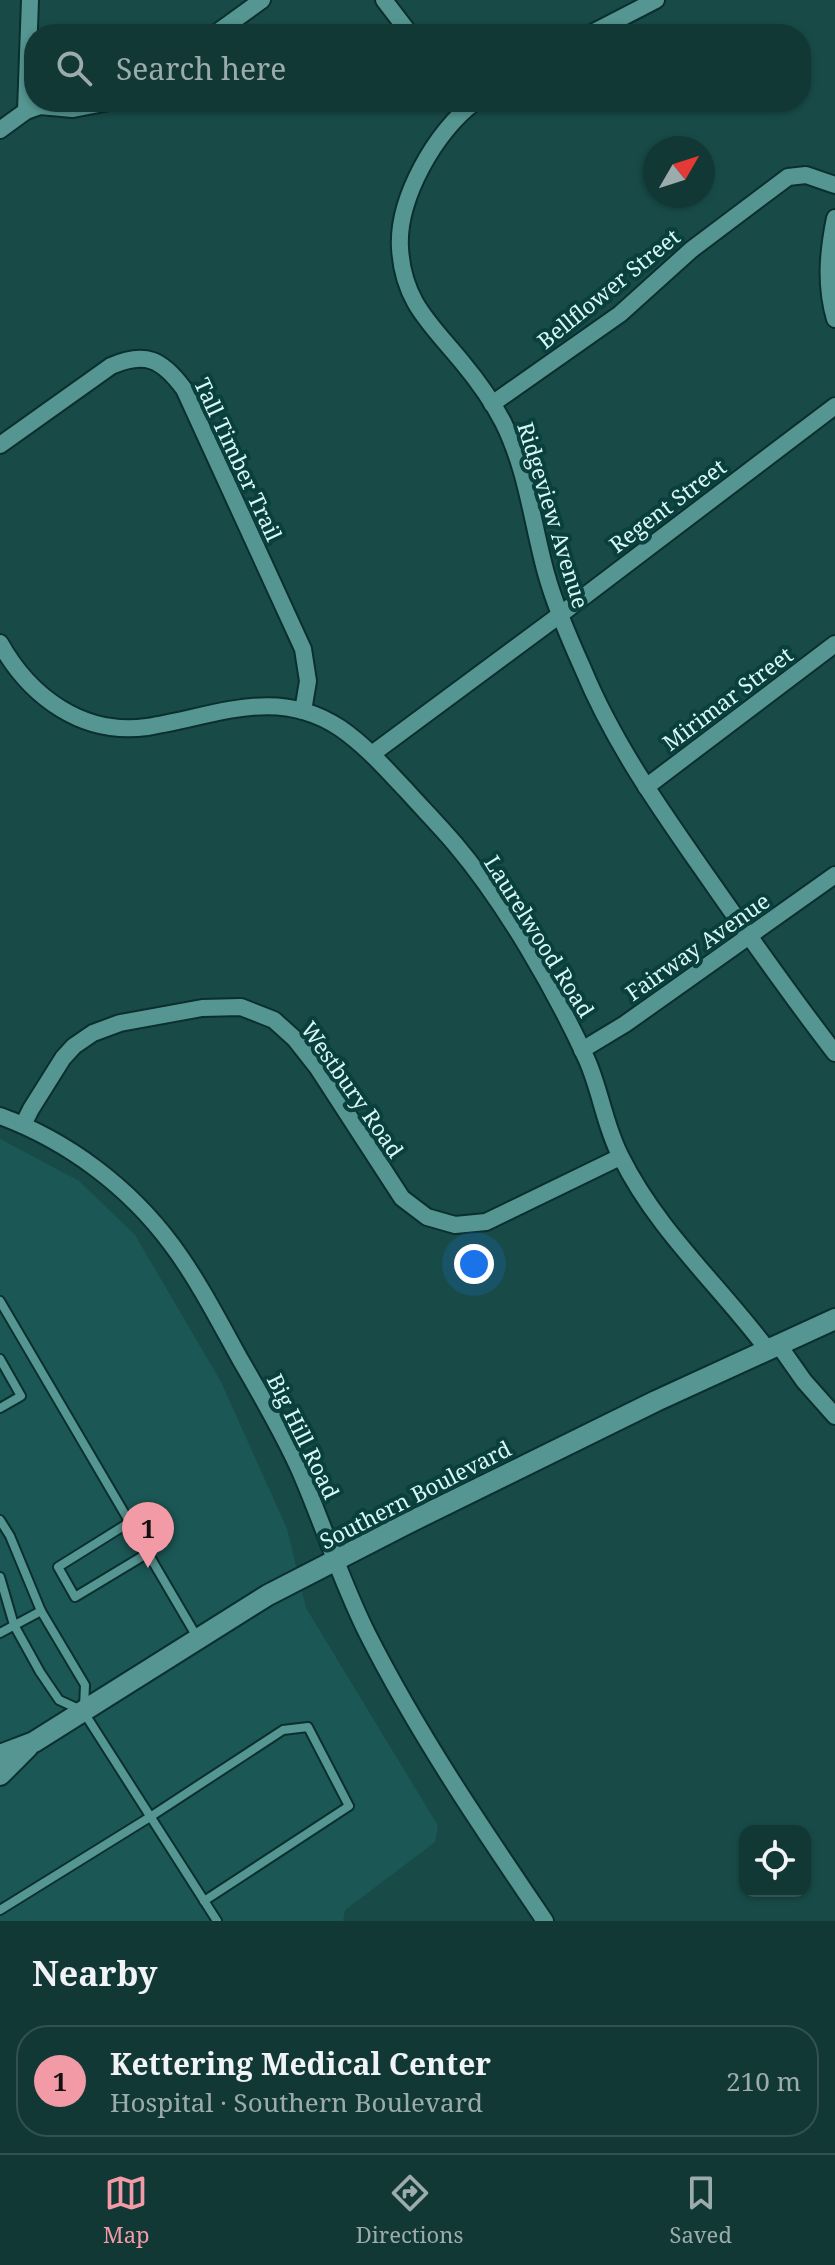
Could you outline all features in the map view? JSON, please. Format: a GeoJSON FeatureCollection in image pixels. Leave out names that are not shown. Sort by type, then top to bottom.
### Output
{"type":"FeatureCollection","features":[{"type":"Feature","properties":{"kind":"street"},"geometry":{"type":"LineString","coordinates":[[29,24],[30,0]]}},
{"type":"Feature","properties":{"kind":"street"},"geometry":{"type":"LineString","coordinates":[[229,24],[262,0]]}},
{"type":"Feature","properties":{"kind":"street"},"geometry":{"type":"LineString","coordinates":[[384,0],[402,24]]}},
{"type":"Feature","properties":{"kind":"street"},"geometry":{"type":"LineString","coordinates":[[609,24],[656,0]]}},
{"type":"Feature","properties":{"kind":"street"},"geometry":{"type":"LineString","coordinates":[[0,130],[25,112]]}},
{"type":"Feature","properties":{"kind":"street"},"geometry":{"type":"LineString","coordinates":[[451,112],[454,121]]}},
{"type":"Feature","properties":{"kind":"street","name":"Ridgeview Avenue"},"geometry":{"type":"LineString","coordinates":[[464,112],[454,121],[420,171],[402,214],[400,250],[403,269],[417,306],[427,323],[474,377],[503,422],[526,485],[547,576],[603,714],[646,787],[835,1053]]}},
{"type":"Feature","properties":{"kind":"street","name":"Bellflower Street"},"geometry":{"type":"LineString","coordinates":[[492,404],[620,314],[691,250],[788,177],[806,175],[835,185]]}},
{"type":"Feature","properties":{"kind":"street"},"geometry":{"type":"LineString","coordinates":[[835,218],[828,286],[835,319]]}},
{"type":"Feature","properties":{"kind":"street","name":"Tall Timber Trail"},"geometry":{"type":"LineString","coordinates":[[0,445],[111,366],[123,361],[151,359],[174,375],[184,389],[303,649],[308,681],[303,711]]}},
{"type":"Feature","properties":{"kind":"street","name":"Regent Street"},"geometry":{"type":"LineString","coordinates":[[372,754],[835,406]]}},
{"type":"Feature","properties":{"kind":"street","name":"Laurelwood Road"},"geometry":{"type":"LineString","coordinates":[[0,643],[22,677],[54,705],[72,716],[105,726],[146,727],[240,706],[267,705],[303,711],[337,726],[372,754],[477,872],[535,963],[582,1050],[620,1157],[667,1228],[835,1416]]}},
{"type":"Feature","properties":{"kind":"street","name":"Mirimar Street"},"geometry":{"type":"LineString","coordinates":[[646,787],[835,644]]}},
{"type":"Feature","properties":{"kind":"street","name":"Fairway Avenue"},"geometry":{"type":"LineString","coordinates":[[582,1050],[625,1024],[835,875]]}},
{"type":"Feature","properties":{"kind":"street","name":"Westbury Road"},"geometry":{"type":"LineString","coordinates":[[23,1125],[63,1058],[93,1033],[120,1023],[202,1008],[241,1007],[274,1020],[295,1039],[317,1067],[402,1198],[427,1217],[455,1225],[486,1222],[620,1157]]}},
{"type":"Feature","properties":{"kind":"street","name":"Big Hill Road"},"geometry":{"type":"LineString","coordinates":[[0,1116],[60,1145],[96,1169],[150,1217],[173,1246],[216,1314],[299,1468],[367,1632],[405,1703],[493,1845],[545,1921]]}},
{"type":"Feature","properties":{"kind":"street","name":"Southern Boulevard"},"geometry":{"type":"LineString","coordinates":[[0,1755],[34,1742],[268,1595],[643,1407],[835,1319]]}},
{"type":"Feature","properties":{"kind":"street","name":"Southern Boulevard"},"geometry":{"type":"LineString","coordinates":[[0,1775],[34,1742]]}},
{"type":"Feature","properties":{"kind":"lane"},"geometry":{"type":"LineString","coordinates":[[0,1301],[198,1637]]}},
{"type":"Feature","properties":{"kind":"lane"},"geometry":{"type":"LineString","coordinates":[[0,1359],[21,1396],[0,1408]]}},
{"type":"Feature","properties":{"kind":"lane"},"geometry":{"type":"LineString","coordinates":[[0,1520],[10,1536],[41,1611],[85,1685],[83,1711]]}},
{"type":"Feature","properties":{"kind":"lane"},"geometry":{"type":"LineString","coordinates":[[130,1522],[58,1567],[63,1577],[75,1597],[148,1553]]}},
{"type":"Feature","properties":{"kind":"lane"},"geometry":{"type":"LineString","coordinates":[[0,1577],[14,1625],[40,1672],[59,1700],[83,1711],[217,1921]]}},
{"type":"Feature","properties":{"kind":"lane"},"geometry":{"type":"LineString","coordinates":[[0,1633],[41,1611]]}},
{"type":"Feature","properties":{"kind":"lane"},"geometry":{"type":"LineString","coordinates":[[0,1910],[283,1730],[308,1727],[349,1806],[204,1901]]}},
{"type":"Feature","properties":{"kind":"shaded area"},"geometry":{"type":"Polygon","coordinates":[[[0,1139],[79,1181],[135,1235],[221,1382],[287,1529],[306,1608],[438,1826],[435,1842],[345,1910],[343,1921],[0,1921],[0,1139]]]}},
{"type":"Feature","properties":{"kind":"place","name":"Kettering Medical Center"},"geometry":{"type":"Point","coordinates":[148,1568]}}]}
